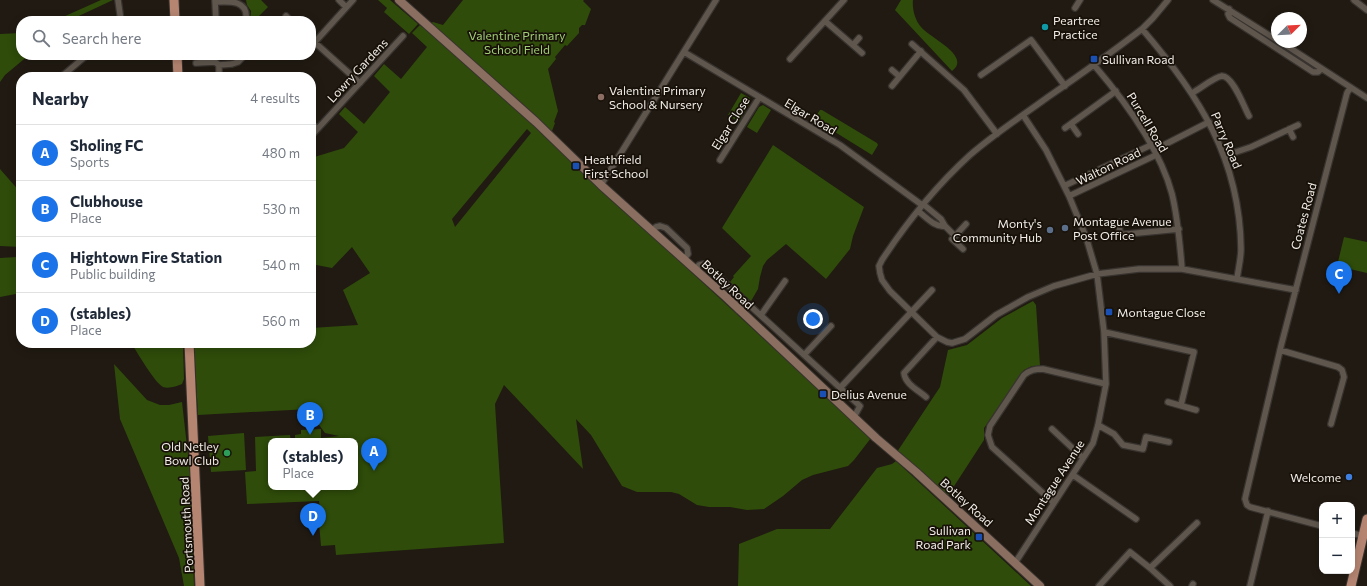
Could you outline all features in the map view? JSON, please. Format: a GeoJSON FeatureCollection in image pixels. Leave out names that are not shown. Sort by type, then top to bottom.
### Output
{"type":"FeatureCollection","features":[{"type":"Feature","properties":{"kind":"main road"},"geometry":{"type":"LineString","coordinates":[[174,0],[175,16]]}},
{"type":"Feature","properties":{"kind":"main road","name":"Botley Road"},"geometry":{"type":"LineString","coordinates":[[399,0],[536,122],[601,185],[695,269],[854,417],[1040,586]]}},
{"type":"Feature","properties":{"kind":"main road"},"geometry":{"type":"LineString","coordinates":[[177,60],[178,72]]}},
{"type":"Feature","properties":{"kind":"main road","name":"Portsmouth Road"},"geometry":{"type":"LineString","coordinates":[[189,348],[200,586]]}},
{"type":"Feature","properties":{"kind":"main road"},"geometry":{"type":"LineString","coordinates":[[1350,586],[1367,519]]}},
{"type":"Feature","properties":{"kind":"street"},"geometry":{"type":"LineString","coordinates":[[118,0],[120,16]]}},
{"type":"Feature","properties":{"kind":"street"},"geometry":{"type":"LineString","coordinates":[[339,0],[346,8]]}},
{"type":"Feature","properties":{"kind":"street"},"geometry":{"type":"LineString","coordinates":[[316,37],[353,0]]}},
{"type":"Feature","properties":{"kind":"street"},"geometry":{"type":"LineString","coordinates":[[601,185],[716,0]]}},
{"type":"Feature","properties":{"kind":"street"},"geometry":{"type":"LineString","coordinates":[[790,59],[844,0]]}},
{"type":"Feature","properties":{"kind":"street"},"geometry":{"type":"LineString","coordinates":[[1075,8],[1080,0]]}},
{"type":"Feature","properties":{"kind":"street"},"geometry":{"type":"LineString","coordinates":[[1168,0],[1142,29],[997,134],[971,154],[954,170],[918,211],[885,254],[879,266],[882,280],[885,286],[937,337],[947,342],[965,339],[996,315],[1028,297],[1054,286],[1097,274],[1138,269],[1182,269],[1296,290]]}},
{"type":"Feature","properties":{"kind":"street"},"geometry":{"type":"LineString","coordinates":[[1213,0],[1271,36]]}},
{"type":"Feature","properties":{"kind":"street"},"geometry":{"type":"LineString","coordinates":[[1354,0],[1367,10]]}},
{"type":"Feature","properties":{"kind":"street"},"geometry":{"type":"LineString","coordinates":[[216,16],[215,1],[232,1],[240,4],[245,10],[246,16]]}},
{"type":"Feature","properties":{"kind":"street"},"geometry":{"type":"LineString","coordinates":[[1229,9],[1228,14],[1230,18],[1313,72],[1318,72],[1321,69]]}},
{"type":"Feature","properties":{"kind":"street"},"geometry":{"type":"LineString","coordinates":[[825,22],[862,53]]}},
{"type":"Feature","properties":{"kind":"street","name":"Parry Road"},"geometry":{"type":"LineString","coordinates":[[1142,29],[1162,52],[1192,93],[1209,122],[1231,174],[1238,213],[1241,250],[1237,279]]}},
{"type":"Feature","properties":{"kind":"street","name":"Lowry Gardens"},"geometry":{"type":"LineString","coordinates":[[318,129],[403,36]]}},
{"type":"Feature","properties":{"kind":"street"},"geometry":{"type":"LineString","coordinates":[[853,45],[859,38]]}},
{"type":"Feature","properties":{"kind":"street"},"geometry":{"type":"LineString","coordinates":[[981,75],[1031,40],[1065,86]]}},
{"type":"Feature","properties":{"kind":"street"},"geometry":{"type":"LineString","coordinates":[[316,43],[360,83]]}},
{"type":"Feature","properties":{"kind":"street"},"geometry":{"type":"LineString","coordinates":[[912,44],[964,90],[997,134]]}},
{"type":"Feature","properties":{"kind":"street"},"geometry":{"type":"LineString","coordinates":[[1290,48],[1350,88],[1366,96]]}},
{"type":"Feature","properties":{"kind":"street"},"geometry":{"type":"LineString","coordinates":[[892,86],[921,51]]}},
{"type":"Feature","properties":{"kind":"street","name":"Elgar Road"},"geometry":{"type":"LineString","coordinates":[[684,52],[840,145],[941,219],[945,226],[955,236],[952,239],[963,250]]}},
{"type":"Feature","properties":{"kind":"street"},"geometry":{"type":"LineString","coordinates":[[67,72],[81,60]]}},
{"type":"Feature","properties":{"kind":"street"},"geometry":{"type":"LineString","coordinates":[[196,63],[215,62],[219,65],[232,64],[240,60]]}},
{"type":"Feature","properties":{"kind":"street","name":"Purcell Road"},"geometry":{"type":"LineString","coordinates":[[1094,64],[1116,91],[1154,150],[1171,193],[1179,229],[1182,269]]}},
{"type":"Feature","properties":{"kind":"street"},"geometry":{"type":"LineString","coordinates":[[219,65],[219,72]]}},
{"type":"Feature","properties":{"kind":"street"},"geometry":{"type":"LineString","coordinates":[[892,70],[899,76]]}},
{"type":"Feature","properties":{"kind":"street"},"geometry":{"type":"LineString","coordinates":[[1192,93],[1221,76],[1227,77],[1232,82],[1249,116]]}},
{"type":"Feature","properties":{"kind":"street","name":"Coates Road"},"geometry":{"type":"LineString","coordinates":[[1319,525],[1247,505],[1245,499],[1280,350],[1347,93],[1350,88]]}},
{"type":"Feature","properties":{"kind":"street"},"geometry":{"type":"LineString","coordinates":[[1065,128],[1116,91]]}},
{"type":"Feature","properties":{"kind":"street","name":"Elgar Close"},"geometry":{"type":"LineString","coordinates":[[720,160],[759,98]]}},
{"type":"Feature","properties":{"kind":"street","name":"Montague Avenue"},"geometry":{"type":"LineString","coordinates":[[1015,563],[1093,443],[1106,384],[1104,332],[1097,274],[1086,237],[1069,196],[1046,150],[1023,115]]}},
{"type":"Feature","properties":{"kind":"street","name":"Walton Road"},"geometry":{"type":"LineString","coordinates":[[1069,196],[1209,122]]}},
{"type":"Feature","properties":{"kind":"street"},"geometry":{"type":"LineString","coordinates":[[1071,124],[1078,134]]}},
{"type":"Feature","properties":{"kind":"street"},"geometry":{"type":"LineString","coordinates":[[1224,156],[1251,147],[1298,125]]}},
{"type":"Feature","properties":{"kind":"street"},"geometry":{"type":"LineString","coordinates":[[1289,129],[1293,137]]}},
{"type":"Feature","properties":{"kind":"street","name":"Walton Road"},"geometry":{"type":"LineString","coordinates":[[1064,186],[1154,150]]}},
{"type":"Feature","properties":{"kind":"street"},"geometry":{"type":"LineString","coordinates":[[918,211],[936,225],[942,227],[945,226]]}},
{"type":"Feature","properties":{"kind":"street"},"geometry":{"type":"LineString","coordinates":[[1119,222],[1118,235],[1179,229]]}},
{"type":"Feature","properties":{"kind":"street"},"geometry":{"type":"LineString","coordinates":[[955,236],[966,224]]}},
{"type":"Feature","properties":{"kind":"street"},"geometry":{"type":"LineString","coordinates":[[695,269],[699,265],[704,264],[707,266],[860,406],[854,417]]}},
{"type":"Feature","properties":{"kind":"street"},"geometry":{"type":"LineString","coordinates":[[761,315],[785,281]]}},
{"type":"Feature","properties":{"kind":"street"},"geometry":{"type":"LineString","coordinates":[[840,388],[932,290]]}},
{"type":"Feature","properties":{"kind":"street"},"geometry":{"type":"LineString","coordinates":[[738,310],[746,302]]}},
{"type":"Feature","properties":{"kind":"street"},"geometry":{"type":"LineString","coordinates":[[804,355],[831,326]]}},
{"type":"Feature","properties":{"kind":"street"},"geometry":{"type":"LineString","coordinates":[[1104,332],[1194,352],[1181,405]]}},
{"type":"Feature","properties":{"kind":"street"},"geometry":{"type":"LineString","coordinates":[[926,397],[907,382],[904,373],[937,337]]}},
{"type":"Feature","properties":{"kind":"street"},"geometry":{"type":"LineString","coordinates":[[1280,350],[1338,367],[1343,372],[1344,380],[1331,424]]}},
{"type":"Feature","properties":{"kind":"street"},"geometry":{"type":"LineString","coordinates":[[1054,503],[992,446],[988,435],[990,426],[1024,375],[1029,371],[1044,369],[1106,384]]}},
{"type":"Feature","properties":{"kind":"street"},"geometry":{"type":"LineString","coordinates":[[815,381],[823,372]]}},
{"type":"Feature","properties":{"kind":"street"},"geometry":{"type":"LineString","coordinates":[[1168,402],[1196,410]]}},
{"type":"Feature","properties":{"kind":"street"},"geometry":{"type":"LineString","coordinates":[[1098,425],[1114,434],[1123,445],[1143,449],[1146,437],[1168,442]]}},
{"type":"Feature","properties":{"kind":"street"},"geometry":{"type":"LineString","coordinates":[[1052,430],[1083,458]]}},
{"type":"Feature","properties":{"kind":"street"},"geometry":{"type":"LineString","coordinates":[[1073,475],[1136,519]]}},
{"type":"Feature","properties":{"kind":"street"},"geometry":{"type":"LineString","coordinates":[[1250,586],[1268,511]]}},
{"type":"Feature","properties":{"kind":"street"},"geometry":{"type":"LineString","coordinates":[[1150,568],[1197,523]]}},
{"type":"Feature","properties":{"kind":"street"},"geometry":{"type":"LineString","coordinates":[[1355,534],[1363,536]]}},
{"type":"Feature","properties":{"kind":"street"},"geometry":{"type":"LineString","coordinates":[[1099,586],[1130,552],[1170,586]]}},
{"type":"Feature","properties":{"kind":"green space"},"geometry":{"type":"Polygon","coordinates":[[[101,0],[113,0],[79,16],[65,16],[101,0]]]}},
{"type":"Feature","properties":{"kind":"green space"},"geometry":{"type":"Polygon","coordinates":[[[246,0],[261,0],[268,7],[259,16],[250,16],[251,11],[246,0]]]}},
{"type":"Feature","properties":{"kind":"green space"},"geometry":{"type":"Polygon","coordinates":[[[378,0],[390,0],[418,24],[409,34],[384,12],[387,8],[378,0]]]}},
{"type":"Feature","properties":{"kind":"green space","name":"Valentine Primary School Field"},"geometry":{"type":"Polygon","coordinates":[[[463,0],[584,0],[583,1],[591,9],[585,25],[582,25],[579,28],[579,33],[567,46],[565,45],[555,57],[556,59],[548,69],[558,111],[552,131],[559,138],[558,149],[871,438],[848,466],[813,475],[802,480],[764,509],[747,510],[730,507],[709,507],[697,505],[679,494],[671,492],[637,492],[622,486],[591,435],[576,419],[583,469],[504,385],[495,404],[504,543],[336,555],[335,545],[321,546],[318,511],[320,510],[319,501],[247,504],[245,472],[256,471],[255,437],[290,435],[290,438],[268,438],[268,490],[358,490],[358,438],[321,438],[339,436],[325,433],[314,418],[320,415],[315,406],[309,409],[198,415],[194,348],[316,348],[316,328],[358,325],[343,290],[370,273],[352,247],[332,268],[316,265],[316,156],[344,148],[358,132],[339,114],[345,107],[364,124],[390,92],[374,76],[384,64],[401,79],[427,47],[412,33],[420,25],[424,28],[433,22],[443,25],[463,0]],[[527,129],[452,219],[455,227],[531,133],[527,129]]]}},
{"type":"Feature","properties":{"kind":"green space"},"geometry":{"type":"Polygon","coordinates":[[[901,0],[913,0],[914,14],[921,27],[953,53],[957,59],[957,65],[952,71],[895,10],[901,0]]]}},
{"type":"Feature","properties":{"kind":"green space"},"geometry":{"type":"Polygon","coordinates":[[[16,33],[16,60],[23,60],[5,75],[0,82],[0,34],[16,33]]]}},
{"type":"Feature","properties":{"kind":"green space"},"geometry":{"type":"Polygon","coordinates":[[[741,93],[750,98],[751,101],[739,122],[728,115],[741,93]]]}},
{"type":"Feature","properties":{"kind":"green space"},"geometry":{"type":"Polygon","coordinates":[[[763,105],[771,110],[757,133],[747,127],[759,107],[763,105]]]}},
{"type":"Feature","properties":{"kind":"green space"},"geometry":{"type":"Polygon","coordinates":[[[820,110],[877,143],[878,145],[872,155],[814,119],[820,110]]]}},
{"type":"Feature","properties":{"kind":"green space"},"geometry":{"type":"Polygon","coordinates":[[[773,145],[864,207],[853,236],[850,249],[826,279],[786,244],[767,260],[763,266],[758,289],[751,301],[730,282],[734,277],[733,276],[751,256],[722,228],[773,145]]]}},
{"type":"Feature","properties":{"kind":"green space"},"geometry":{"type":"Polygon","coordinates":[[[0,169],[16,187],[16,247],[0,246],[0,169]]]}},
{"type":"Feature","properties":{"kind":"green space"},"geometry":{"type":"Polygon","coordinates":[[[1344,237],[1367,242],[1367,273],[1337,266],[1344,237]]]}},
{"type":"Feature","properties":{"kind":"green space"},"geometry":{"type":"Polygon","coordinates":[[[16,257],[16,294],[0,297],[0,258],[16,257]]]}},
{"type":"Feature","properties":{"kind":"green space"},"geometry":{"type":"Polygon","coordinates":[[[1033,301],[1036,305],[1040,366],[1032,366],[1024,370],[984,428],[984,440],[947,497],[897,452],[940,387],[948,350],[967,345],[1002,318],[1033,301]]]}},
{"type":"Feature","properties":{"kind":"green space"},"geometry":{"type":"Polygon","coordinates":[[[134,348],[183,348],[184,379],[182,384],[168,388],[163,387],[151,374],[134,348]]]}},
{"type":"Feature","properties":{"kind":"green space"},"geometry":{"type":"Polygon","coordinates":[[[114,364],[147,400],[160,405],[169,405],[182,402],[190,473],[194,586],[184,586],[179,558],[120,419],[114,364]]]}},
{"type":"Feature","properties":{"kind":"green space"},"geometry":{"type":"Polygon","coordinates":[[[321,429],[321,438],[295,438],[295,435],[301,434],[301,430],[321,429]]]}},
{"type":"Feature","properties":{"kind":"green space","name":"Old Netley Bowl Club"},"geometry":{"type":"Polygon","coordinates":[[[244,433],[246,470],[211,472],[208,436],[244,433]]]}},
{"type":"Feature","properties":{"kind":"green space"},"geometry":{"type":"Polygon","coordinates":[[[896,461],[1031,586],[738,586],[739,544],[777,529],[830,529],[877,468],[892,464],[896,461]]]}},
{"type":"Feature","properties":{"kind":"place","name":"Peartree Practice"},"geometry":{"type":"Point","coordinates":[1045,27]}},
{"type":"Feature","properties":{"kind":"place","name":"Sullivan Road"},"geometry":{"type":"Point","coordinates":[1094,59]}},
{"type":"Feature","properties":{"kind":"place","name":"Valentine Primary School & Nursery"},"geometry":{"type":"Point","coordinates":[601,97]}},
{"type":"Feature","properties":{"kind":"place","name":"Heathfield First School"},"geometry":{"type":"Point","coordinates":[576,166]}},
{"type":"Feature","properties":{"kind":"place","name":"Montague Avenue Post Office"},"geometry":{"type":"Point","coordinates":[1065,228]}},
{"type":"Feature","properties":{"kind":"place","name":"Monty's Community Hub"},"geometry":{"type":"Point","coordinates":[1050,230]}},
{"type":"Feature","properties":{"kind":"place","name":"Hightown Fire Station"},"geometry":{"type":"Point","coordinates":[1339,294]}},
{"type":"Feature","properties":{"kind":"place","name":"Montague Close"},"geometry":{"type":"Point","coordinates":[1109,312]}},
{"type":"Feature","properties":{"kind":"place","name":"Delius Avenue"},"geometry":{"type":"Point","coordinates":[823,394]}},
{"type":"Feature","properties":{"kind":"place","name":"Clubhouse"},"geometry":{"type":"Point","coordinates":[310,435]}},
{"type":"Feature","properties":{"kind":"place","name":"Old Netley Bowl Club"},"geometry":{"type":"Point","coordinates":[227,453]}},
{"type":"Feature","properties":{"kind":"place","name":"Sholing FC"},"geometry":{"type":"Point","coordinates":[374,471]}},
{"type":"Feature","properties":{"kind":"place","name":"Welcome"},"geometry":{"type":"Point","coordinates":[1349,477]}},
{"type":"Feature","properties":{"kind":"place","name":"(stables)"},"geometry":{"type":"Point","coordinates":[313,536]}},
{"type":"Feature","properties":{"kind":"place","name":"Sullivan Road Park"},"geometry":{"type":"Point","coordinates":[979,537]}}]}
